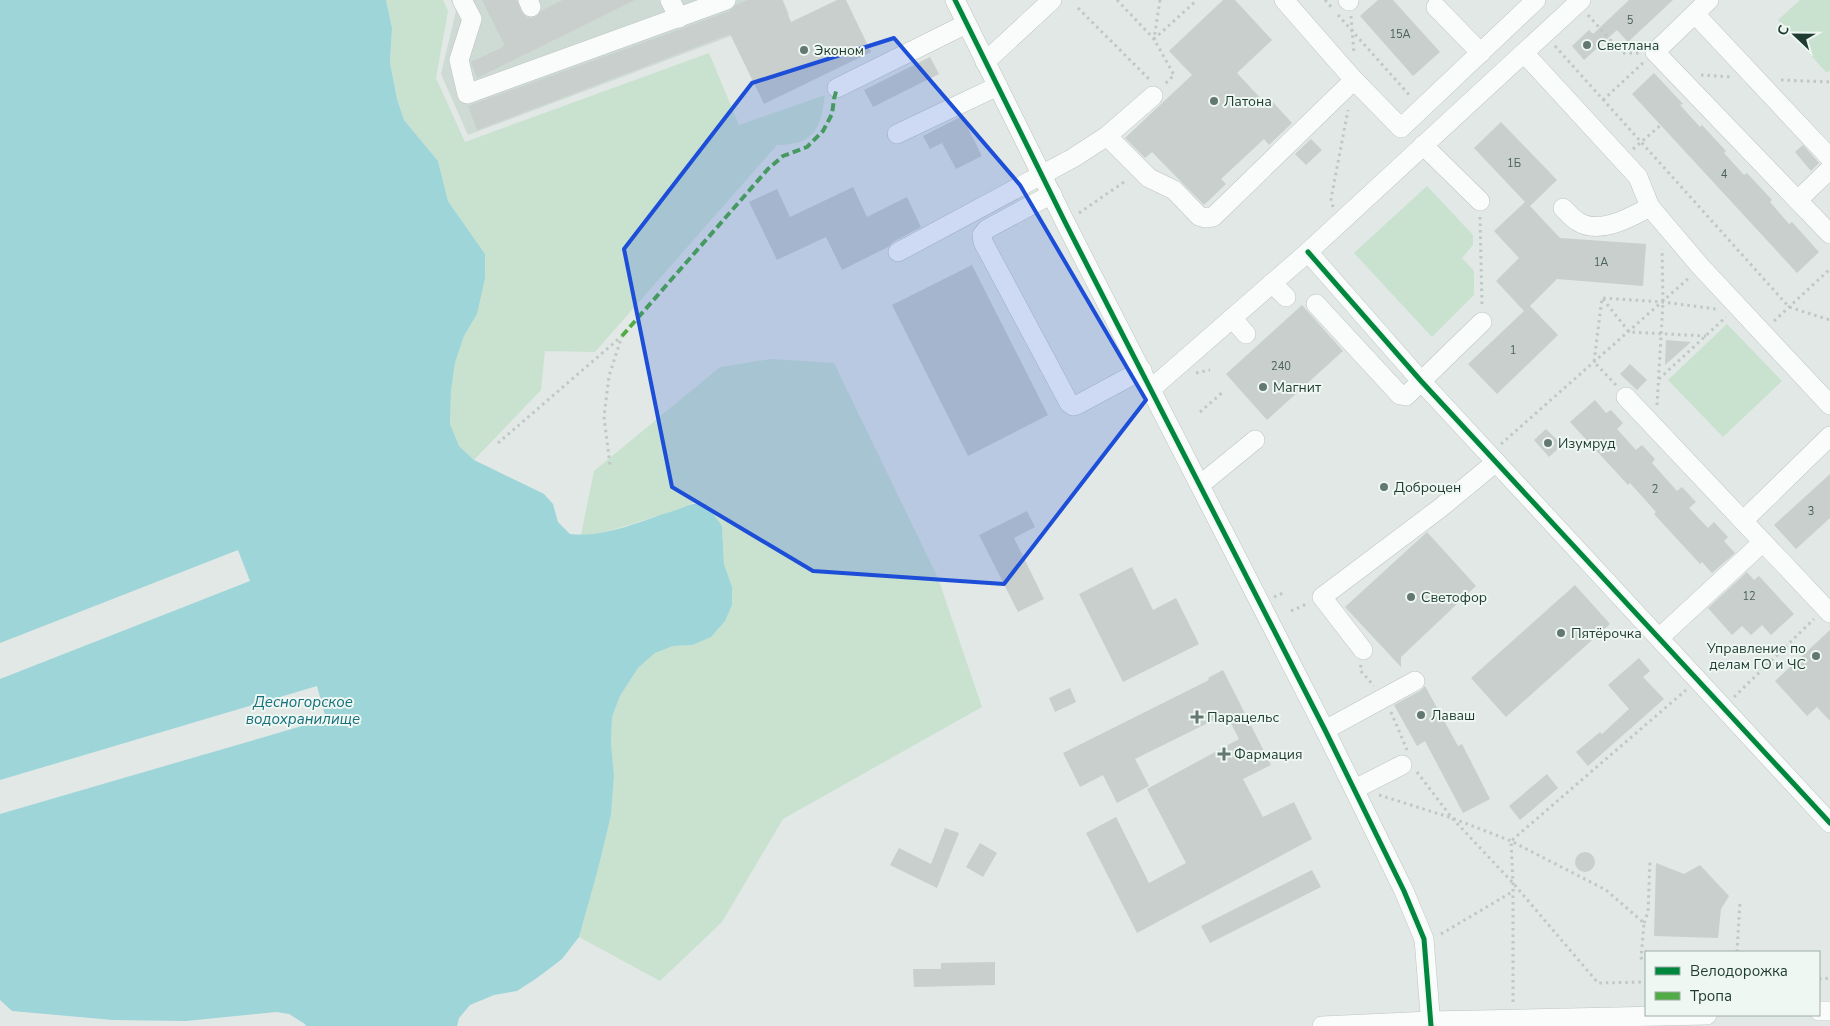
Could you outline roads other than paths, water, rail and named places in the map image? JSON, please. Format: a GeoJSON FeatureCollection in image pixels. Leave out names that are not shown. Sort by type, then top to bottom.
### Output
{"type":"FeatureCollection","features":[{"type":"Feature","properties":{"kind":"street"},"geometry":{"type":"LineString","coordinates":[[462,0],[472,19],[459,60],[468,94],[726,0]]}},
{"type":"Feature","properties":{"kind":"street"},"geometry":{"type":"LineString","coordinates":[[670,0],[679,18]]}},
{"type":"Feature","properties":{"kind":"street"},"geometry":{"type":"LineString","coordinates":[[955,0],[1042,175],[1355,789],[1404,891],[1424,939],[1431,1024]]}},
{"type":"Feature","properties":{"kind":"street"},"geometry":{"type":"LineString","coordinates":[[985,62],[1052,0]]}},
{"type":"Feature","properties":{"kind":"street"},"geometry":{"type":"LineString","coordinates":[[1284,0],[1354,80],[1401,128],[1536,0]]}},
{"type":"Feature","properties":{"kind":"street"},"geometry":{"type":"LineString","coordinates":[[1709,0],[1655,52],[1830,234]]}},
{"type":"Feature","properties":{"kind":"street"},"geometry":{"type":"LineString","coordinates":[[1151,388],[1308,252],[1524,53],[1583,4]]}},
{"type":"Feature","properties":{"kind":"street"},"geometry":{"type":"LineString","coordinates":[[1436,7],[1481,53]]}},
{"type":"Feature","properties":{"kind":"street"},"geometry":{"type":"LineString","coordinates":[[1695,14],[1830,158]]}},
{"type":"Feature","properties":{"kind":"street"},"geometry":{"type":"LineString","coordinates":[[837,88],[966,24]]}},
{"type":"Feature","properties":{"kind":"street"},"geometry":{"type":"LineString","coordinates":[[1524,53],[1638,178],[1650,207],[1739,312],[1762,332],[1830,405]]}},
{"type":"Feature","properties":{"kind":"street"},"geometry":{"type":"LineString","coordinates":[[1107,136],[1149,178],[1174,190],[1199,216],[1213,217],[1354,80]]}},
{"type":"Feature","properties":{"kind":"street"},"geometry":{"type":"LineString","coordinates":[[897,134],[998,86]]}},
{"type":"Feature","properties":{"kind":"street"},"geometry":{"type":"LineString","coordinates":[[898,252],[1073,158],[1107,136],[1156,93]]}},
{"type":"Feature","properties":{"kind":"street"},"geometry":{"type":"LineString","coordinates":[[1423,145],[1480,200]]}},
{"type":"Feature","properties":{"kind":"street"},"geometry":{"type":"LineString","coordinates":[[1798,200],[1830,169]]}},
{"type":"Feature","properties":{"kind":"street"},"geometry":{"type":"LineString","coordinates":[[1052,194],[987,230],[982,235],[983,242],[1064,394],[1073,406],[1142,370]]}},
{"type":"Feature","properties":{"kind":"street"},"geometry":{"type":"LineString","coordinates":[[1563,208],[1578,222],[1592,227],[1619,224],[1650,207]]}},
{"type":"Feature","properties":{"kind":"street"},"geometry":{"type":"LineString","coordinates":[[1308,252],[1421,381],[1498,454],[1659,638],[1830,823]]}},
{"type":"Feature","properties":{"kind":"street"},"geometry":{"type":"LineString","coordinates":[[1272,283],[1286,297]]}},
{"type":"Feature","properties":{"kind":"street"},"geometry":{"type":"LineString","coordinates":[[1316,304],[1400,395],[1406,396],[1482,322]]}},
{"type":"Feature","properties":{"kind":"street"},"geometry":{"type":"LineString","coordinates":[[1232,318],[1246,334]]}},
{"type":"Feature","properties":{"kind":"street"},"geometry":{"type":"LineString","coordinates":[[1626,397],[1828,610]]}},
{"type":"Feature","properties":{"kind":"street"},"geometry":{"type":"LineString","coordinates":[[1744,521],[1830,436]]}},
{"type":"Feature","properties":{"kind":"street"},"geometry":{"type":"LineString","coordinates":[[1200,485],[1255,440]]}},
{"type":"Feature","properties":{"kind":"street"},"geometry":{"type":"LineString","coordinates":[[1363,650],[1322,597],[1439,509],[1498,454]]}},
{"type":"Feature","properties":{"kind":"street"},"geometry":{"type":"LineString","coordinates":[[1659,638],[1763,542]]}},
{"type":"Feature","properties":{"kind":"street"},"geometry":{"type":"LineString","coordinates":[[1325,730],[1416,681]]}},
{"type":"Feature","properties":{"kind":"street"},"geometry":{"type":"LineString","coordinates":[[1355,789],[1408,762]]}},
{"type":"Feature","properties":{"kind":"street"},"geometry":{"type":"LineString","coordinates":[[1322,1026],[1676,1016]]}},
{"type":"Feature","properties":{"kind":"water","name":"Десногорское водохранилище"},"geometry":{"type":"Polygon","coordinates":[[[0,0],[386,0],[392,28],[390,63],[397,99],[404,120],[438,161],[448,201],[485,254],[485,278],[477,314],[464,336],[455,363],[451,391],[450,424],[459,446],[474,460],[544,494],[553,504],[558,522],[570,534],[596,534],[609,531],[696,504],[706,504],[722,526],[724,564],[732,587],[732,605],[725,621],[711,637],[692,645],[673,646],[655,653],[638,668],[620,696],[612,717],[611,743],[614,776],[611,815],[579,937],[562,959],[517,991],[494,995],[470,1005],[459,1018],[457,1026],[306,1026],[289,1014],[276,1012],[186,1021],[113,1020],[12,1011],[0,1000],[0,0]]]}},
{"type":"Feature","properties":{"kind":"place","name":"Светлана"},"geometry":{"type":"Point","coordinates":[1587,45]}},
{"type":"Feature","properties":{"kind":"place","name":"Эконом"},"geometry":{"type":"Point","coordinates":[804,50]}},
{"type":"Feature","properties":{"kind":"place","name":"Латона"},"geometry":{"type":"Point","coordinates":[1214,101]}},
{"type":"Feature","properties":{"kind":"place","name":"Магнит"},"geometry":{"type":"Point","coordinates":[1263,387]}},
{"type":"Feature","properties":{"kind":"place","name":"Изумруд"},"geometry":{"type":"Point","coordinates":[1548,443]}},
{"type":"Feature","properties":{"kind":"place","name":"Доброцен"},"geometry":{"type":"Point","coordinates":[1384,487]}},
{"type":"Feature","properties":{"kind":"place","name":"Светофор"},"geometry":{"type":"Point","coordinates":[1411,597]}},
{"type":"Feature","properties":{"kind":"place","name":"Пятёрочка"},"geometry":{"type":"Point","coordinates":[1561,633]}},
{"type":"Feature","properties":{"kind":"place","name":"Управление по делам ГО и ЧС"},"geometry":{"type":"Point","coordinates":[1816,656]}},
{"type":"Feature","properties":{"kind":"place","name":"Лаваш"},"geometry":{"type":"Point","coordinates":[1421,715]}},
{"type":"Feature","properties":{"kind":"place","name":"Парацельс"},"geometry":{"type":"Point","coordinates":[1197,717]}},
{"type":"Feature","properties":{"kind":"place","name":"Фармация"},"geometry":{"type":"Point","coordinates":[1224,754]}}]}
